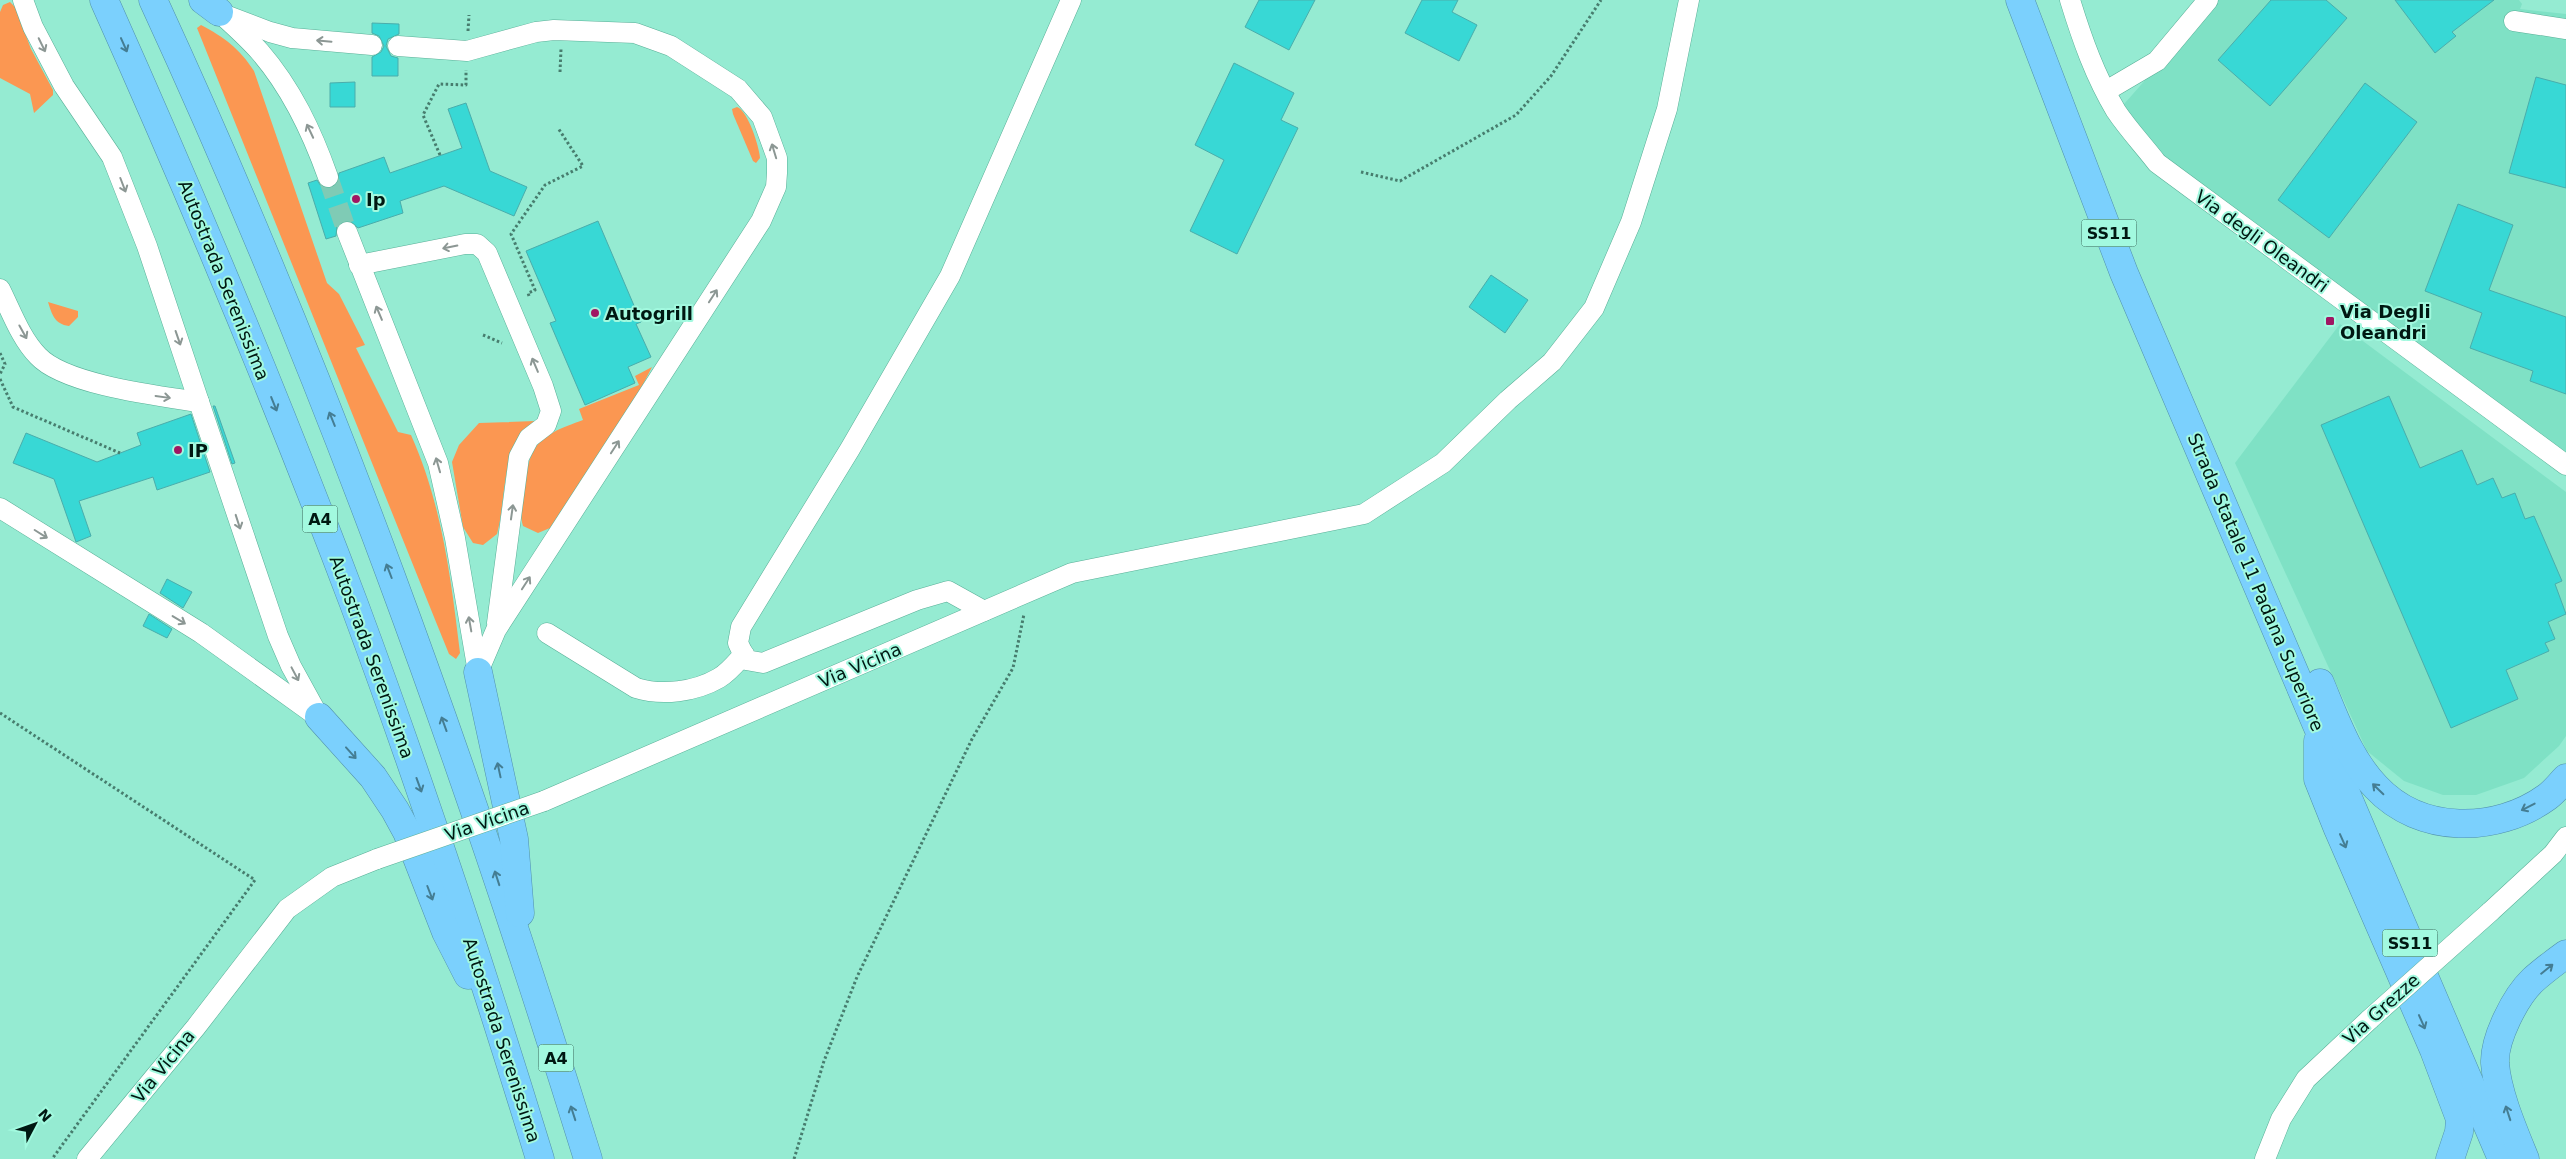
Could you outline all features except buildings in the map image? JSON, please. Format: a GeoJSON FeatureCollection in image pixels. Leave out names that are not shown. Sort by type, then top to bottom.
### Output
{"type":"FeatureCollection","features":[{"type":"Feature","properties":{"kind":"highway","name":"Autostrada Serenissima"},"geometry":{"type":"LineString","coordinates":[[104,0],[186,185],[353,603],[428,812],[540,1159]]}},
{"type":"Feature","properties":{"kind":"highway","name":"A4"},"geometry":{"type":"LineString","coordinates":[[153,0],[277,285],[340,439],[472,800],[588,1159]]}},
{"type":"Feature","properties":{"kind":"highway","name":"Strada Statale 11 Padana Superiore"},"geometry":{"type":"LineString","coordinates":[[2020,0],[2124,273],[2502,1159]]}},
{"type":"Feature","properties":{"kind":"highway"},"geometry":{"type":"LineString","coordinates":[[2205,463],[2292,622],[2345,740],[2357,762],[2376,787],[2397,805],[2421,818],[2446,824],[2476,824],[2510,816],[2548,797],[2566,778]]}},
{"type":"Feature","properties":{"kind":"highway"},"geometry":{"type":"LineString","coordinates":[[478,672],[514,839],[523,957]]}},
{"type":"Feature","properties":{"kind":"highway"},"geometry":{"type":"LineString","coordinates":[[318,717],[373,777],[395,810],[406,832],[446,932],[506,1050]]}},
{"type":"Feature","properties":{"kind":"highway"},"geometry":{"type":"LineString","coordinates":[[2318,727],[2318,779],[2434,1050],[2460,1119],[2460,1132],[2450,1159]]}},
{"type":"Feature","properties":{"kind":"highway"},"geometry":{"type":"LineString","coordinates":[[2525,1159],[2506,1112],[2495,1063],[2500,1036],[2513,1008],[2532,982],[2566,954]]}},
{"type":"Feature","properties":{"kind":"street"},"geometry":{"type":"LineString","coordinates":[[23,0],[33,27],[64,86],[112,157],[146,246],[244,543],[278,636],[291,666],[318,717]]}},
{"type":"Feature","properties":{"kind":"street"},"geometry":{"type":"LineString","coordinates":[[984,611],[948,591],[917,600],[763,663],[746,660],[738,643],[741,627],[850,449],[950,276],[1071,0]]}},
{"type":"Feature","properties":{"kind":"street","name":"Via Vicina"},"geometry":{"type":"LineString","coordinates":[[87,1159],[196,1027],[287,909],[332,877],[377,859],[544,801],[1072,573],[1364,514],[1443,463],[1508,400],[1552,362],[1594,308],[1631,222],[1667,109],[1689,0]]}},
{"type":"Feature","properties":{"kind":"street","name":"Via degli Oleandri"},"geometry":{"type":"LineString","coordinates":[[2070,0],[2088,58],[2117,112],[2157,163],[2566,465]]}},
{"type":"Feature","properties":{"kind":"street"},"geometry":{"type":"LineString","coordinates":[[2106,91],[2157,61],[2208,0]]}},
{"type":"Feature","properties":{"kind":"street"},"geometry":{"type":"LineString","coordinates":[[211,6],[270,32],[292,38],[372,45]]}},
{"type":"Feature","properties":{"kind":"street"},"geometry":{"type":"LineString","coordinates":[[211,6],[260,52],[280,77],[296,103],[328,177]]}},
{"type":"Feature","properties":{"kind":"street"},"geometry":{"type":"LineString","coordinates":[[2514,21],[2566,29]]}},
{"type":"Feature","properties":{"kind":"street"},"geometry":{"type":"LineString","coordinates":[[398,46],[467,51],[536,32],[554,30],[635,33],[648,36],[671,46],[738,88],[762,117],[777,158],[776,187],[762,221],[496,630],[478,672]]}},
{"type":"Feature","properties":{"kind":"street"},"geometry":{"type":"LineString","coordinates":[[347,232],[438,463],[454,538],[478,672]]}},
{"type":"Feature","properties":{"kind":"street"},"geometry":{"type":"LineString","coordinates":[[359,265],[465,244],[482,248],[488,253],[544,386],[551,411],[546,425],[529,438],[519,457],[496,630]]}},
{"type":"Feature","properties":{"kind":"street"},"geometry":{"type":"LineString","coordinates":[[0,289],[37,356],[52,369],[125,391],[199,402]]}},
{"type":"Feature","properties":{"kind":"street"},"geometry":{"type":"LineString","coordinates":[[0,508],[201,633],[318,717]]}},
{"type":"Feature","properties":{"kind":"street"},"geometry":{"type":"LineString","coordinates":[[547,633],[636,688],[653,693],[694,687],[718,679],[744,654]]}},
{"type":"Feature","properties":{"kind":"street","name":"Via Grezze"},"geometry":{"type":"LineString","coordinates":[[2264,1159],[2281,1119],[2306,1079],[2553,854],[2566,837]]}},
{"type":"Feature","properties":{"kind":"path"},"geometry":{"type":"LineString","coordinates":[[1361,172],[1400,181],[1516,115],[1552,76],[1601,0]]}},
{"type":"Feature","properties":{"kind":"path"},"geometry":{"type":"LineString","coordinates":[[440,155],[424,115],[439,84],[466,85],[469,15]]}},
{"type":"Feature","properties":{"kind":"path"},"geometry":{"type":"LineString","coordinates":[[560,72],[561,45]]}},
{"type":"Feature","properties":{"kind":"path"},"geometry":{"type":"LineString","coordinates":[[531,302],[528,293],[535,290],[511,234],[546,184],[583,166],[558,128]]}},
{"type":"Feature","properties":{"kind":"path"},"geometry":{"type":"LineString","coordinates":[[483,335],[508,346]]}},
{"type":"Feature","properties":{"kind":"path"},"geometry":{"type":"LineString","coordinates":[[0,354],[5,364],[0,374]]}},
{"type":"Feature","properties":{"kind":"path"},"geometry":{"type":"LineString","coordinates":[[0,379],[13,407],[120,453]]}},
{"type":"Feature","properties":{"kind":"path"},"geometry":{"type":"LineString","coordinates":[[794,1159],[824,1060],[857,977],[972,739],[1013,668],[1028,592]]}},
{"type":"Feature","properties":{"kind":"path"},"geometry":{"type":"LineString","coordinates":[[0,713],[255,880],[52,1159]]}},
{"type":"Feature","properties":{"kind":"shaded area"},"geometry":{"type":"Polygon","coordinates":[[[2216,0],[2519,0],[2522,4],[2520,9],[2566,14],[2566,465],[2157,163],[2117,112],[2216,0]]]}},
{"type":"Feature","properties":{"kind":"shaded area"},"geometry":{"type":"Polygon","coordinates":[[[10,2],[15,7],[31,49],[53,90],[53,95],[34,113],[30,94],[0,78],[0,12],[3,5],[10,2]]]}},
{"type":"Feature","properties":{"kind":"shaded area"},"geometry":{"type":"Polygon","coordinates":[[[201,25],[231,44],[254,71],[327,283],[339,294],[365,345],[356,348],[398,432],[411,435],[422,461],[438,515],[449,570],[460,653],[456,659],[449,654],[197,28],[201,25]]]}},
{"type":"Feature","properties":{"kind":"shaded area"},"geometry":{"type":"Polygon","coordinates":[[[737,107],[749,122],[758,146],[760,158],[756,163],[753,161],[733,114],[732,109],[737,107]]]}},
{"type":"Feature","properties":{"kind":"shaded area"},"geometry":{"type":"Polygon","coordinates":[[[48,302],[78,311],[78,317],[69,326],[60,323],[54,318],[48,302]]]}},
{"type":"Feature","properties":{"kind":"shaded area"},"geometry":{"type":"Polygon","coordinates":[[[2340,324],[2566,492],[2566,736],[2559,746],[2524,778],[2476,795],[2443,795],[2404,781],[2367,751],[2235,463],[2340,324]]]}},
{"type":"Feature","properties":{"kind":"shaded area"},"geometry":{"type":"Polygon","coordinates":[[[652,367],[637,396],[550,528],[538,533],[523,526],[521,507],[527,471],[534,449],[547,436],[583,420],[579,409],[639,385],[635,376],[652,367]]]}},
{"type":"Feature","properties":{"kind":"shaded area"},"geometry":{"type":"Polygon","coordinates":[[[535,421],[524,431],[510,457],[497,534],[483,545],[473,543],[463,527],[452,462],[459,445],[479,423],[535,421]]]}},
{"type":"Feature","properties":{"kind":"tunnel"},"geometry":{"type":"LineString","coordinates":[[328,177],[347,232]]}},
{"type":"Feature","properties":{"kind":"place","name":"Ip"},"geometry":{"type":"Point","coordinates":[356,199]}},
{"type":"Feature","properties":{"kind":"place","name":"Autogrill"},"geometry":{"type":"Point","coordinates":[595,313]}},
{"type":"Feature","properties":{"kind":"place","name":"Via Degli Oleandri"},"geometry":{"type":"Point","coordinates":[2330,321]}},
{"type":"Feature","properties":{"kind":"place","name":"IP"},"geometry":{"type":"Point","coordinates":[178,450]}}]}
